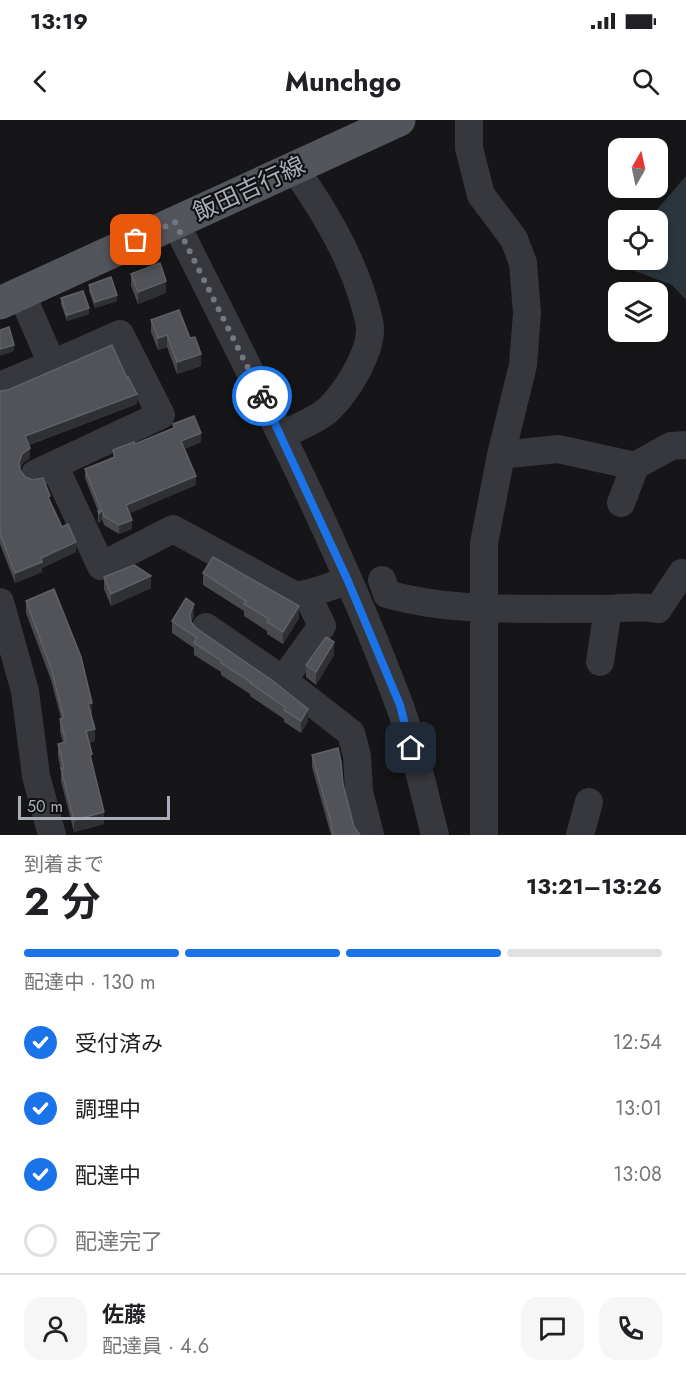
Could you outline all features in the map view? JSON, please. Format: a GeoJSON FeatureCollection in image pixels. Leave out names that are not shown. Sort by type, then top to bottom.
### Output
{"type":"FeatureCollection","features":[{"type":"Feature","properties":{"kind":"main road","name":"飯田吉行線"},"geometry":{"type":"LineString","coordinates":[[10,298],[399,120]]}},
{"type":"Feature","properties":{"kind":"street"},"geometry":{"type":"LineString","coordinates":[[469,120],[468,148],[481,195],[514,239],[523,263],[527,313],[523,365],[501,455],[484,543],[484,835]]}},
{"type":"Feature","properties":{"kind":"street"},"geometry":{"type":"LineString","coordinates":[[282,435],[329,409],[353,377],[366,352],[370,329],[365,304],[351,263],[319,203],[294,168]]}},
{"type":"Feature","properties":{"kind":"street"},"geometry":{"type":"LineString","coordinates":[[175,222],[282,435],[348,581],[400,705],[435,835]]}},
{"type":"Feature","properties":{"kind":"street"},"geometry":{"type":"LineString","coordinates":[[10,298],[52,364]]}},
{"type":"Feature","properties":{"kind":"street"},"geometry":{"type":"LineString","coordinates":[[2,385],[120,333],[161,415],[44,470],[101,566],[173,529],[296,596],[348,581]]}},
{"type":"Feature","properties":{"kind":"street"},"geometry":{"type":"LineString","coordinates":[[501,455],[558,449],[635,466],[679,446],[686,422]]}},
{"type":"Feature","properties":{"kind":"street"},"geometry":{"type":"LineString","coordinates":[[621,503],[635,466]]}},
{"type":"Feature","properties":{"kind":"street"},"geometry":{"type":"LineString","coordinates":[[382,580],[387,594],[412,601],[484,607],[608,609],[644,606],[658,609],[682,573]]}},
{"type":"Feature","properties":{"kind":"street"},"geometry":{"type":"LineString","coordinates":[[283,680],[322,626],[307,594]]}},
{"type":"Feature","properties":{"kind":"street"},"geometry":{"type":"LineString","coordinates":[[0,602],[25,691],[36,776],[52,835]]}},
{"type":"Feature","properties":{"kind":"street"},"geometry":{"type":"LineString","coordinates":[[600,662],[608,609]]}},
{"type":"Feature","properties":{"kind":"street"},"geometry":{"type":"LineString","coordinates":[[206,627],[283,680],[351,733],[357,756],[359,792],[370,835]]}},
{"type":"Feature","properties":{"kind":"street"},"geometry":{"type":"LineString","coordinates":[[580,835],[589,802]]}},
{"type":"Feature","properties":{"kind":"shaded area"},"geometry":{"type":"Polygon","coordinates":[[[686,176],[686,300],[668,282],[632,270],[668,270],[668,210],[657,210],[686,176]]]}},
{"type":"Feature","properties":{"kind":"building"},"geometry":{"type":"Polygon","coordinates":[[[160,263],[166,281],[138,292],[131,274],[160,263]]]}},
{"type":"Feature","properties":{"kind":"building"},"geometry":{"type":"Polygon","coordinates":[[[111,277],[117,295],[95,302],[89,285],[111,277]]]}},
{"type":"Feature","properties":{"kind":"building"},"geometry":{"type":"Polygon","coordinates":[[[83,291],[89,308],[67,315],[61,298],[83,291]]]}},
{"type":"Feature","properties":{"kind":"building"},"geometry":{"type":"Polygon","coordinates":[[[179,310],[190,338],[195,337],[201,354],[177,362],[167,335],[158,338],[151,320],[179,310]]]}},
{"type":"Feature","properties":{"kind":"building"},"geometry":{"type":"Polygon","coordinates":[[[9,327],[14,345],[0,349],[0,330],[9,327]]]}},
{"type":"Feature","properties":{"kind":"building"},"geometry":{"type":"Polygon","coordinates":[[[112,345],[137,394],[25,436],[30,448],[22,454],[19,462],[20,470],[25,477],[33,480],[43,478],[50,496],[48,497],[62,527],[68,524],[76,542],[41,558],[42,562],[15,573],[0,534],[0,391],[8,390],[112,345]]]}},
{"type":"Feature","properties":{"kind":"building"},"geometry":{"type":"Polygon","coordinates":[[[194,416],[201,433],[181,441],[196,476],[126,505],[132,520],[119,525],[104,516],[102,510],[99,514],[98,511],[101,510],[85,469],[115,457],[113,450],[134,442],[135,444],[174,428],[173,424],[194,416]]]}},
{"type":"Feature","properties":{"kind":"building"},"geometry":{"type":"Polygon","coordinates":[[[213,557],[299,606],[283,632],[267,622],[269,619],[244,604],[246,601],[203,573],[213,557]]]}},
{"type":"Feature","properties":{"kind":"building"},"geometry":{"type":"Polygon","coordinates":[[[134,565],[151,576],[111,594],[104,577],[134,565]]]}},
{"type":"Feature","properties":{"kind":"building"},"geometry":{"type":"Polygon","coordinates":[[[54,589],[81,657],[92,703],[88,704],[95,729],[86,731],[104,812],[74,820],[61,768],[64,768],[58,744],[66,742],[60,719],[64,718],[51,668],[26,601],[54,589]]]}},
{"type":"Feature","properties":{"kind":"building"},"geometry":{"type":"Polygon","coordinates":[[[186,598],[194,604],[190,614],[191,622],[196,628],[273,681],[308,709],[301,721],[251,682],[194,643],[197,638],[172,621],[186,598]]]}},
{"type":"Feature","properties":{"kind":"building"},"geometry":{"type":"Polygon","coordinates":[[[326,637],[334,642],[316,672],[306,665],[326,637]]]}},
{"type":"Feature","properties":{"kind":"building"},"geometry":{"type":"Polygon","coordinates":[[[338,748],[343,784],[354,827],[360,835],[333,835],[312,755],[338,748]]]}},
{"type":"Feature","properties":{"kind":"way so far"},"geometry":{"type":"LineString","coordinates":[[136,240],[175,222],[262,396]]}},
{"type":"Feature","properties":{"kind":"route"},"geometry":{"type":"LineString","coordinates":[[262,396],[348,581],[400,705],[411,748]]}}]}
